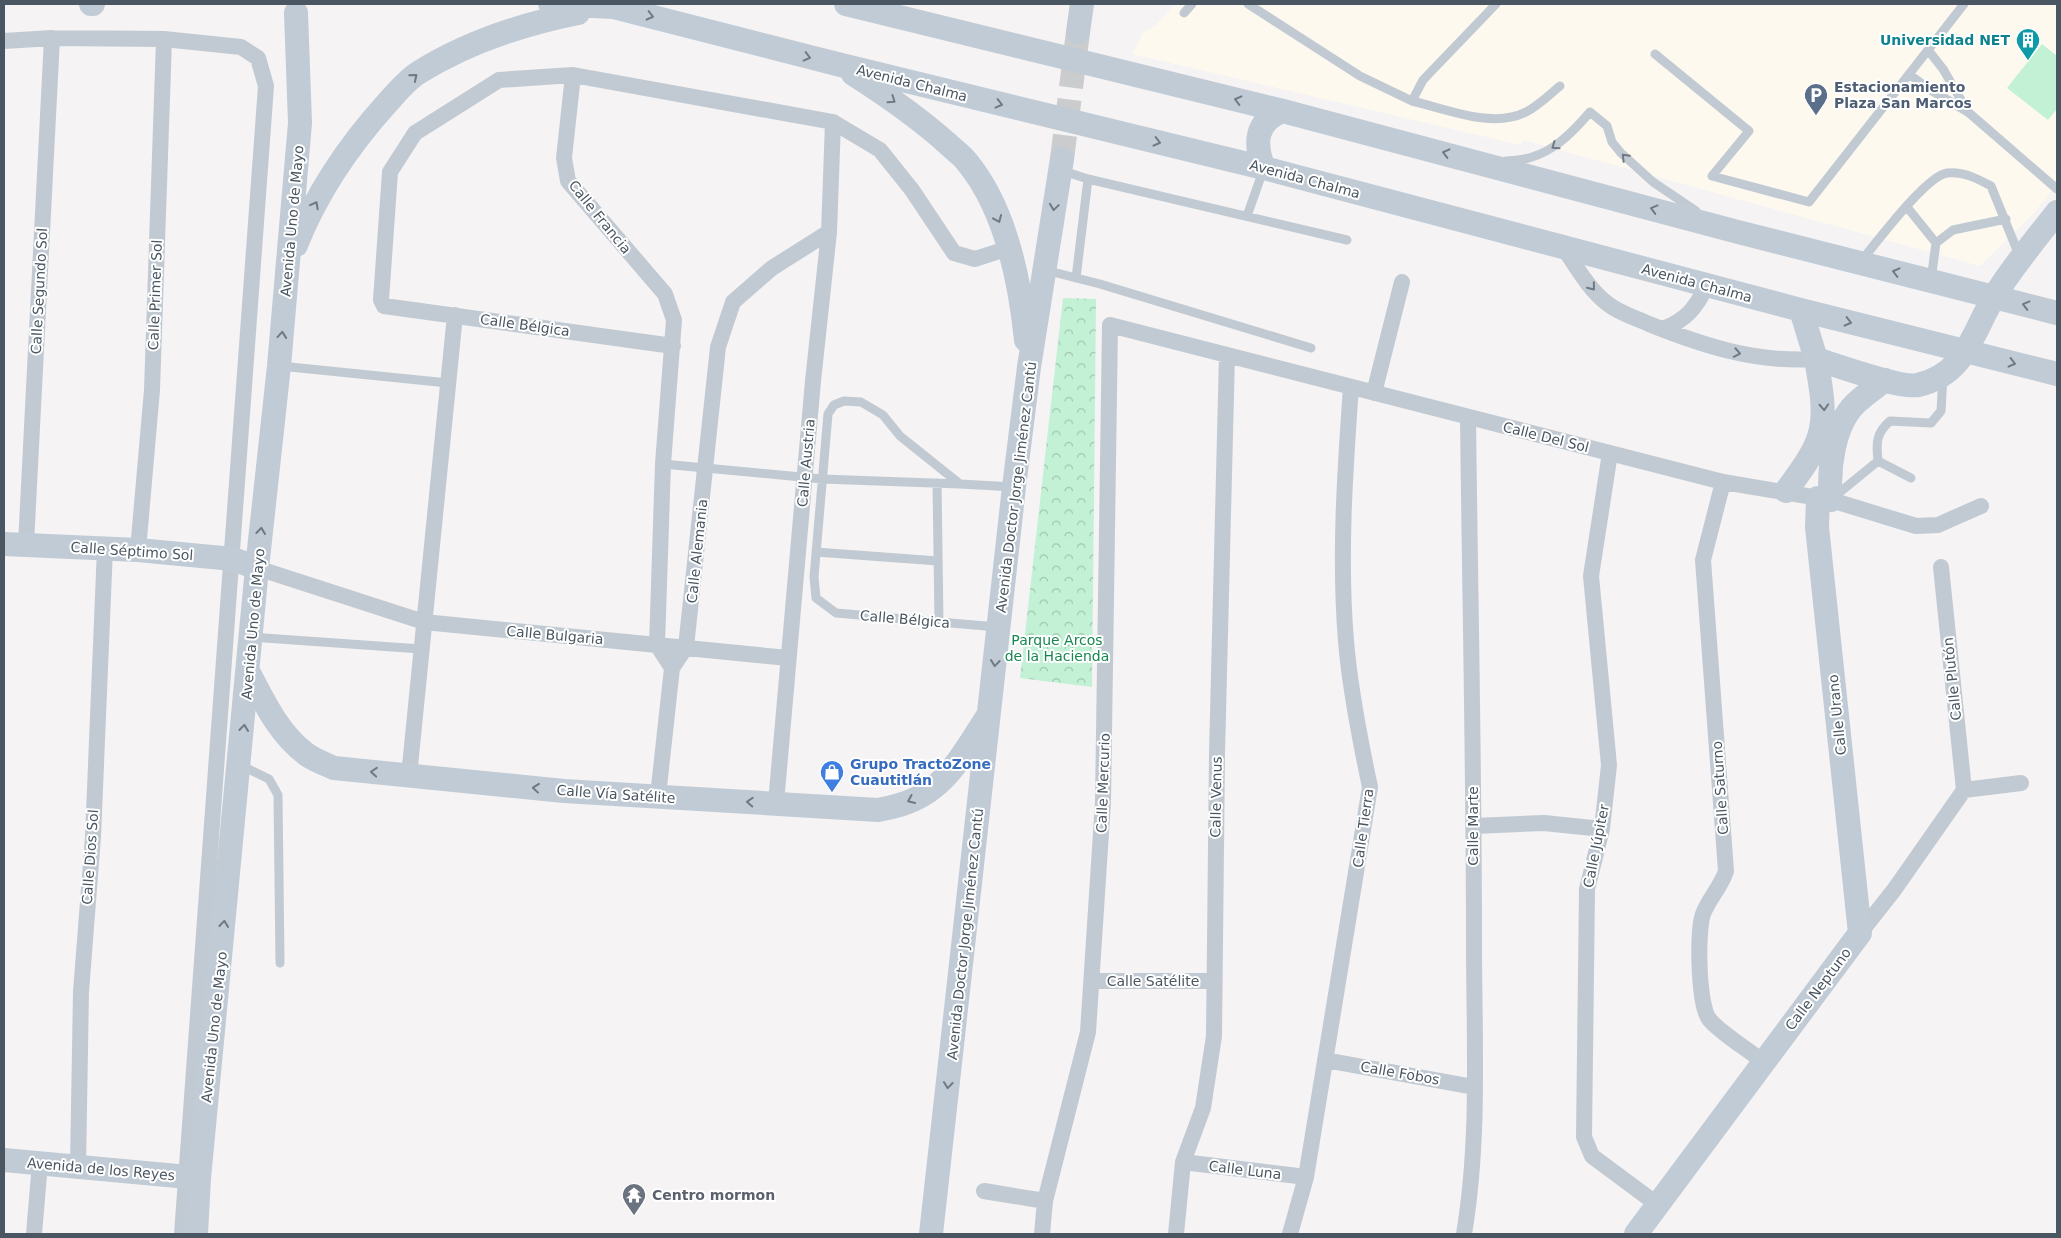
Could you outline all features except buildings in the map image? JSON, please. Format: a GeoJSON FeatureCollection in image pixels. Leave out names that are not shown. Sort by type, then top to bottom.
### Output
{"type":"FeatureCollection","features":[{"type":"Feature","properties":{"kind":"main road","name":"Avenida Chalma"},"geometry":{"type":"LineString","coordinates":[[550,4],[614,7],[837,64],[1264,168],[1707,286],[2057,374]]}},
{"type":"Feature","properties":{"kind":"main road"},"geometry":{"type":"LineString","coordinates":[[846,4],[1283,111],[1738,232],[2057,313]]}},
{"type":"Feature","properties":{"kind":"main road"},"geometry":{"type":"LineString","coordinates":[[1078,32],[1082,4]]}},
{"type":"Feature","properties":{"kind":"main road"},"geometry":{"type":"LineString","coordinates":[[288,265],[312,211],[342,160],[377,115],[416,74],[467,48],[504,33],[563,16],[614,7]]}},
{"type":"Feature","properties":{"kind":"main road","name":"Avenida Uno de Mayo"},"geometry":{"type":"LineString","coordinates":[[196,1234],[192,1178],[240,764],[257,568],[279,366],[300,123],[296,13]]}},
{"type":"Feature","properties":{"kind":"main road"},"geometry":{"type":"LineString","coordinates":[[837,64],[906,110],[967,161],[995,212],[1009,248],[1019,286],[1030,367]]}},
{"type":"Feature","properties":{"kind":"main road"},"geometry":{"type":"LineString","coordinates":[[1264,168],[1258,152],[1261,129],[1269,118],[1283,111]]}},
{"type":"Feature","properties":{"kind":"main road","name":"Avenida Doctor Jorge Jiménez Cantú"},"geometry":{"type":"LineString","coordinates":[[931,1234],[1014,487],[1061,164]]}},
{"type":"Feature","properties":{"kind":"main road"},"geometry":{"type":"LineString","coordinates":[[1816,358],[1885,380],[1916,386],[1943,376],[1967,352],[1994,297],[2057,212]]}},
{"type":"Feature","properties":{"kind":"main road"},"geometry":{"type":"LineString","coordinates":[[1786,492],[1818,445],[1824,416],[1816,358],[1800,310]]}},
{"type":"Feature","properties":{"kind":"main road","name":"Calle Urano"},"geometry":{"type":"LineString","coordinates":[[1860,933],[1817,527],[1843,421],[1854,405],[1885,380]]}},
{"type":"Feature","properties":{"kind":"main road","name":"Calle Séptimo Sol"},"geometry":{"type":"LineString","coordinates":[[15,544],[138,550],[233,558],[257,568]]}},
{"type":"Feature","properties":{"kind":"main road","name":"Calle Vía Satélite"},"geometry":{"type":"LineString","coordinates":[[249,673],[279,726],[307,755],[334,768],[564,791],[878,810],[910,802],[934,788],[952,770],[989,714]]}},
{"type":"Feature","properties":{"kind":"main road","name":"Calle Neptuno"},"geometry":{"type":"LineString","coordinates":[[1636,1234],[1860,933]]}},
{"type":"Feature","properties":{"kind":"main road","name":"Avenida de los Reyes"},"geometry":{"type":"LineString","coordinates":[[4,1160],[192,1178]]}},
{"type":"Feature","properties":{"kind":"street"},"geometry":{"type":"LineString","coordinates":[[4,41],[52,38],[164,39],[241,47],[258,58],[266,86],[192,1178],[182,1234]]}},
{"type":"Feature","properties":{"kind":"street","name":"Calle Segundo Sol"},"geometry":{"type":"LineString","coordinates":[[15,544],[52,38]]}},
{"type":"Feature","properties":{"kind":"street","name":"Calle Primer Sol"},"geometry":{"type":"LineString","coordinates":[[138,550],[152,390],[164,39]]}},
{"type":"Feature","properties":{"kind":"street"},"geometry":{"type":"LineString","coordinates":[[573,76],[834,122],[880,150],[912,190],[954,253],[975,259],[1009,248]]}},
{"type":"Feature","properties":{"kind":"street","name":"Calle Bélgica"},"geometry":{"type":"LineString","coordinates":[[573,76],[499,80],[415,133],[390,172],[381,300],[384,306],[394,310],[455,315],[673,346]]}},
{"type":"Feature","properties":{"kind":"street","name":"Calle Francia"},"geometry":{"type":"LineString","coordinates":[[573,76],[564,158],[568,181],[665,294],[674,320],[663,464],[656,645]]}},
{"type":"Feature","properties":{"kind":"street","name":"Calle Austria"},"geometry":{"type":"LineString","coordinates":[[776,804],[804,477],[829,232],[834,122]]}},
{"type":"Feature","properties":{"kind":"street","name":"Calle Alemania"},"geometry":{"type":"LineString","coordinates":[[658,796],[672,668],[686,648],[718,347],[733,302],[772,268],[829,232]]}},
{"type":"Feature","properties":{"kind":"street"},"geometry":{"type":"LineString","coordinates":[[1563,247],[1592,288],[1608,305],[1690,340],[1734,353],[1787,361],[1816,358]]}},
{"type":"Feature","properties":{"kind":"street"},"geometry":{"type":"LineString","coordinates":[[1374,393],[1402,282]]}},
{"type":"Feature","properties":{"kind":"street"},"geometry":{"type":"LineString","coordinates":[[1663,329],[1690,315],[1707,286]]}},
{"type":"Feature","properties":{"kind":"street"},"geometry":{"type":"LineString","coordinates":[[408,776],[455,315]]}},
{"type":"Feature","properties":{"kind":"street","name":"Calle Del Sol"},"geometry":{"type":"LineString","coordinates":[[1110,325],[1610,454],[1723,482],[1824,499],[1916,526],[1938,524],[1982,506]]}},
{"type":"Feature","properties":{"kind":"street","name":"Calle Mercurio"},"geometry":{"type":"LineString","coordinates":[[1042,1234],[1045,1201],[1088,1032],[1092,982],[1103,802],[1110,325]]}},
{"type":"Feature","properties":{"kind":"street","name":"Calle Venus"},"geometry":{"type":"LineString","coordinates":[[1176,1234],[1183,1162],[1203,1108],[1214,1036],[1217,754],[1227,355]]}},
{"type":"Feature","properties":{"kind":"street","name":"Calle Tierra"},"geometry":{"type":"LineString","coordinates":[[1290,1234],[1306,1177],[1370,788],[1360,741],[1346,642],[1343,502],[1351,387]]}},
{"type":"Feature","properties":{"kind":"street","name":"Calle Marte"},"geometry":{"type":"LineString","coordinates":[[1464,1234],[1470,1196],[1474,1087],[1474,826],[1468,417]]}},
{"type":"Feature","properties":{"kind":"street","name":"Calle Júpiter"},"geometry":{"type":"LineString","coordinates":[[1610,454],[1591,576],[1609,765],[1602,829],[1587,889],[1584,1137],[1592,1156],[1658,1205]]}},
{"type":"Feature","properties":{"kind":"street","name":"Calle Saturno"},"geometry":{"type":"LineString","coordinates":[[1723,482],[1704,560],[1726,870],[1723,883],[1704,911],[1698,930],[1703,1008],[1710,1020],[1763,1062]]}},
{"type":"Feature","properties":{"kind":"street","name":"Calle Dios Sol"},"geometry":{"type":"LineString","coordinates":[[78,1166],[81,992],[93,837],[105,548]]}},
{"type":"Feature","properties":{"kind":"street","name":"Calle Plutón"},"geometry":{"type":"LineString","coordinates":[[1941,567],[1964,790]]}},
{"type":"Feature","properties":{"kind":"street","name":"Calle Bulgaria"},"geometry":{"type":"LineString","coordinates":[[257,568],[424,622],[788,658]]}},
{"type":"Feature","properties":{"kind":"street"},"geometry":{"type":"LineString","coordinates":[[656,645],[672,668]]}},
{"type":"Feature","properties":{"kind":"street"},"geometry":{"type":"LineString","coordinates":[[1964,790],[2021,783]]}},
{"type":"Feature","properties":{"kind":"street","name":"Calle Neptuno"},"geometry":{"type":"LineString","coordinates":[[1860,933],[1894,890],[1964,790]]}},
{"type":"Feature","properties":{"kind":"street"},"geometry":{"type":"LineString","coordinates":[[1474,826],[1544,823],[1602,829]]}},
{"type":"Feature","properties":{"kind":"street","name":"Calle Satélite"},"geometry":{"type":"LineString","coordinates":[[1092,982],[1214,980]]}},
{"type":"Feature","properties":{"kind":"street","name":"Calle Fobos"},"geometry":{"type":"LineString","coordinates":[[1325,1060],[1474,1087]]}},
{"type":"Feature","properties":{"kind":"street","name":"Calle Luna"},"geometry":{"type":"LineString","coordinates":[[1183,1162],[1306,1177]]}},
{"type":"Feature","properties":{"kind":"street"},"geometry":{"type":"LineString","coordinates":[[34,1234],[40,1163]]}},
{"type":"Feature","properties":{"kind":"street"},"geometry":{"type":"LineString","coordinates":[[984,1191],[1045,1201]]}},
{"type":"Feature","properties":{"kind":"lane"},"geometry":{"type":"LineString","coordinates":[[1184,13],[1192,4]]}},
{"type":"Feature","properties":{"kind":"lane"},"geometry":{"type":"LineString","coordinates":[[1248,4],[1360,76],[1412,101],[1477,116],[1503,118],[1526,112],[1560,86]]}},
{"type":"Feature","properties":{"kind":"lane"},"geometry":{"type":"LineString","coordinates":[[1412,101],[1423,80],[1496,4]]}},
{"type":"Feature","properties":{"kind":"lane"},"geometry":{"type":"LineString","coordinates":[[1655,54],[1749,131],[1712,176],[1809,202],[1964,4]]}},
{"type":"Feature","properties":{"kind":"lane"},"geometry":{"type":"LineString","coordinates":[[1928,50],[1943,69],[1968,112]]}},
{"type":"Feature","properties":{"kind":"lane"},"geometry":{"type":"LineString","coordinates":[[1909,74],[1929,89],[1968,112],[2057,188]]}},
{"type":"Feature","properties":{"kind":"lane"},"geometry":{"type":"LineString","coordinates":[[1478,162],[1517,161],[1538,156],[1569,136],[1590,112],[1607,126],[1612,142],[1622,154],[1653,182],[1684,205],[1738,232]]}},
{"type":"Feature","properties":{"kind":"lane"},"geometry":{"type":"LineString","coordinates":[[1061,164],[1088,179],[1347,240]]}},
{"type":"Feature","properties":{"kind":"lane"},"geometry":{"type":"LineString","coordinates":[[1247,216],[1264,168]]}},
{"type":"Feature","properties":{"kind":"lane"},"geometry":{"type":"LineString","coordinates":[[1860,263],[1929,183],[1946,173],[1970,176],[1991,186],[2006,219],[2021,260]]}},
{"type":"Feature","properties":{"kind":"lane"},"geometry":{"type":"LineString","coordinates":[[1076,278],[1088,179]]}},
{"type":"Feature","properties":{"kind":"lane"},"geometry":{"type":"LineString","coordinates":[[1907,207],[1936,243]]}},
{"type":"Feature","properties":{"kind":"lane"},"geometry":{"type":"LineString","coordinates":[[1930,280],[1936,243],[1953,230],[2006,219]]}},
{"type":"Feature","properties":{"kind":"lane"},"geometry":{"type":"LineString","coordinates":[[1045,270],[1311,348]]}},
{"type":"Feature","properties":{"kind":"lane"},"geometry":{"type":"LineString","coordinates":[[279,366],[448,383]]}},
{"type":"Feature","properties":{"kind":"lane"},"geometry":{"type":"LineString","coordinates":[[1878,461],[1876,445],[1880,430],[1890,421],[1931,423],[1941,411],[1943,376]]}},
{"type":"Feature","properties":{"kind":"lane"},"geometry":{"type":"LineString","coordinates":[[938,561],[816,552],[828,414],[834,405],[844,401],[861,402],[883,415],[900,436],[960,484]]}},
{"type":"Feature","properties":{"kind":"lane"},"geometry":{"type":"LineString","coordinates":[[1878,461],[1911,478]]}},
{"type":"Feature","properties":{"kind":"lane"},"geometry":{"type":"LineString","coordinates":[[1824,499],[1878,461]]}},
{"type":"Feature","properties":{"kind":"lane"},"geometry":{"type":"LineString","coordinates":[[663,464],[706,466],[822,479],[1014,487]]}},
{"type":"Feature","properties":{"kind":"lane"},"geometry":{"type":"LineString","coordinates":[[937,483],[939,622]]}},
{"type":"Feature","properties":{"kind":"lane","name":"Calle Bélgica"},"geometry":{"type":"LineString","coordinates":[[816,552],[814,577],[816,598],[836,613],[999,628]]}},
{"type":"Feature","properties":{"kind":"lane"},"geometry":{"type":"LineString","coordinates":[[251,636],[421,649]]}},
{"type":"Feature","properties":{"kind":"lane"},"geometry":{"type":"LineString","coordinates":[[240,764],[268,779],[278,795],[280,963]]}},
{"type":"Feature","properties":{"kind":"shaded area"},"geometry":{"type":"Polygon","coordinates":[[[1175,4],[2057,4],[2057,185],[2033,214],[1980,266],[1523,140],[1520,145],[1132,54],[1143,33],[1155,26],[1175,4]]]}},
{"type":"Feature","properties":{"kind":"green space"},"geometry":{"type":"Polygon","coordinates":[[[2042,44],[2057,56],[2057,109],[2048,120],[2007,88],[2042,44]]]}},
{"type":"Feature","properties":{"kind":"green space","name":"Parque Arcos de la Hacienda"},"geometry":{"type":"Polygon","coordinates":[[[1063,298],[1096,299],[1092,687],[1020,678],[1063,298]]]}},
{"type":"Feature","properties":{"kind":"tunnel"},"geometry":{"type":"LineString","coordinates":[[1062,159],[1078,32]]}},
{"type":"Feature","properties":{"kind":"place","name":"Universidad NET"},"geometry":{"type":"Point","coordinates":[2028,61]}},
{"type":"Feature","properties":{"kind":"place","name":"Estacionamiento Plaza San Marcos"},"geometry":{"type":"Point","coordinates":[1816,116]}},
{"type":"Feature","properties":{"kind":"place","name":"Grupo TractoZone Cuautitlán"},"geometry":{"type":"Point","coordinates":[832,793]}},
{"type":"Feature","properties":{"kind":"place","name":"Centro mormon"},"geometry":{"type":"Point","coordinates":[634,1216]}}]}
